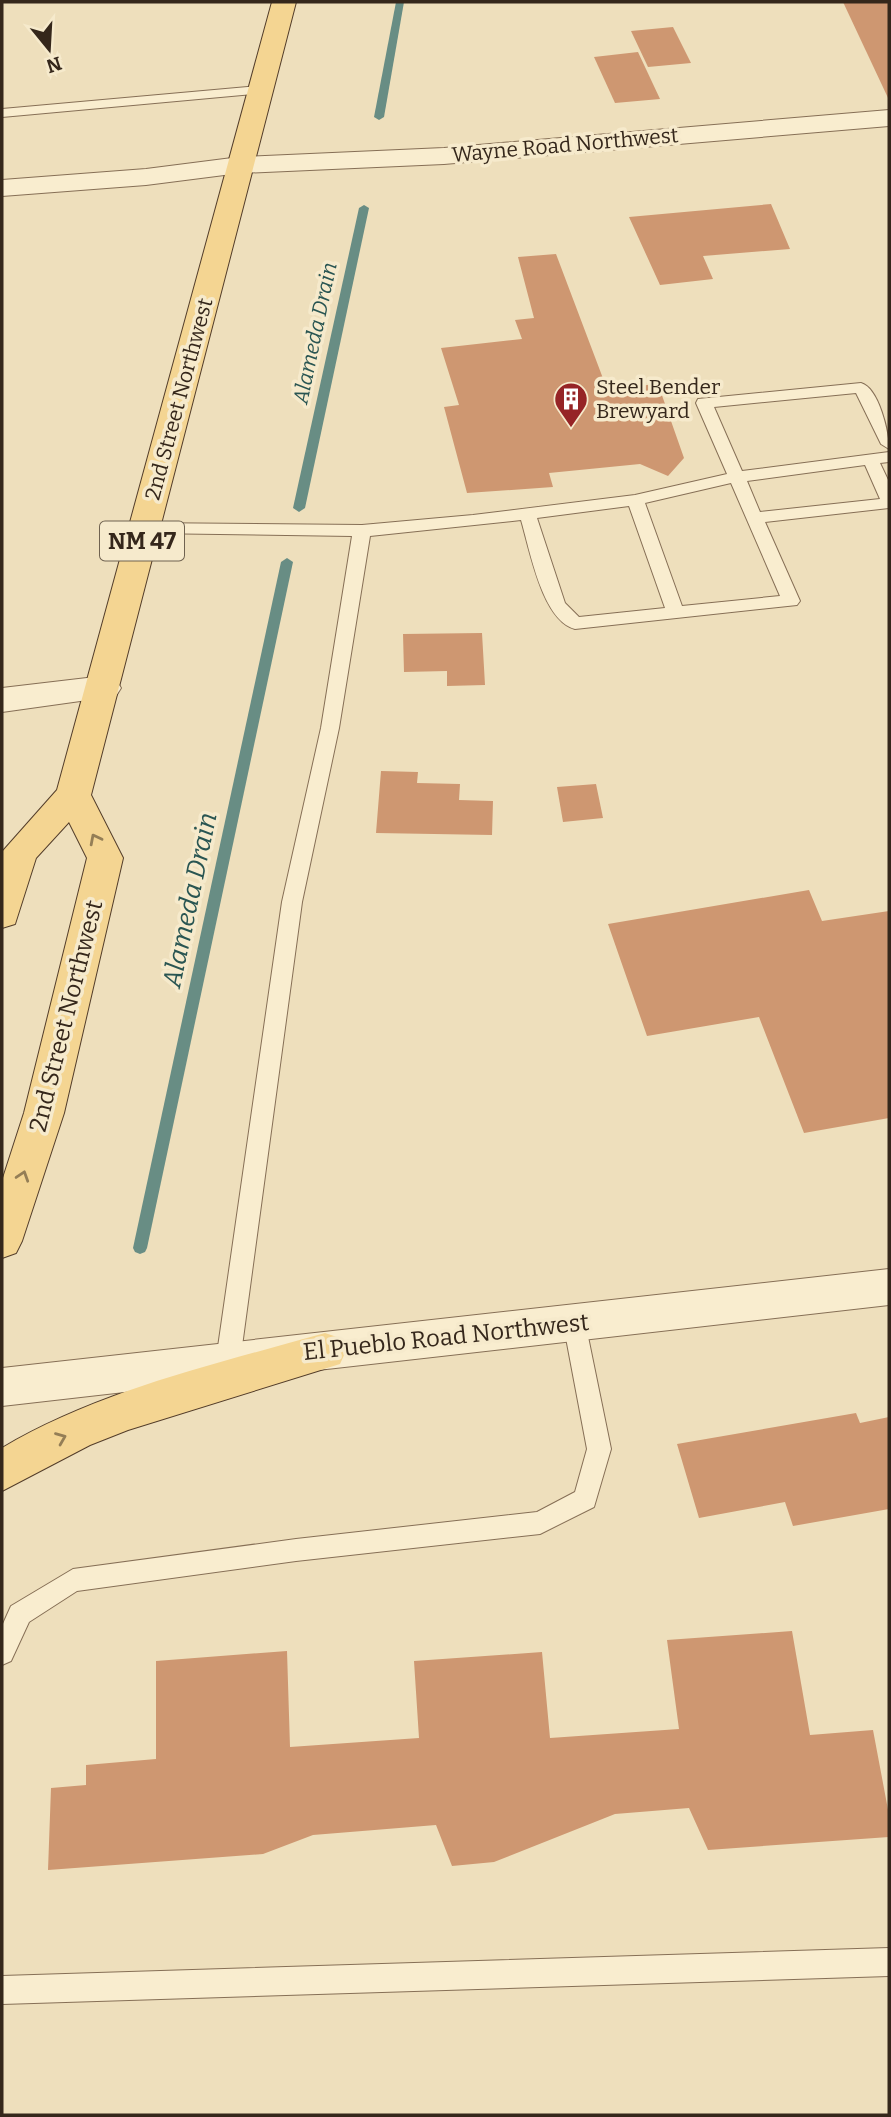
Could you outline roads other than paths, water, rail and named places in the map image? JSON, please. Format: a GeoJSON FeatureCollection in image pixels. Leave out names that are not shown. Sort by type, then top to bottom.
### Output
{"type":"FeatureCollection","features":[{"type":"Feature","properties":{"kind":"main road","name":"2nd Street Northwest"},"geometry":{"type":"LineString","coordinates":[[2,914],[19,853],[74,795],[284,2]]}},
{"type":"Feature","properties":{"kind":"main road","name":"2nd Street Northwest"},"geometry":{"type":"LineString","coordinates":[[2,1241],[44,1114],[105,858],[74,795]]}},
{"type":"Feature","properties":{"kind":"main road"},"geometry":{"type":"LineString","coordinates":[[2,1471],[54,1441],[164,1399],[326,1350]]}},
{"type":"Feature","properties":{"kind":"street","name":"Wayne Road Northwest"},"geometry":{"type":"LineString","coordinates":[[2,188],[146,177],[240,165],[444,156],[889,118]]}},
{"type":"Feature","properties":{"kind":"street"},"geometry":{"type":"LineString","coordinates":[[2,700],[104,688]]}},
{"type":"Feature","properties":{"kind":"street","name":"El Pueblo Road Northwest"},"geometry":{"type":"LineString","coordinates":[[2,1387],[889,1287]]}},
{"type":"Feature","properties":{"kind":"lane"},"geometry":{"type":"LineString","coordinates":[[2,113],[260,90]]}},
{"type":"Feature","properties":{"kind":"lane"},"geometry":{"type":"LineString","coordinates":[[527,513],[556,606],[575,623],[790,601],[704,404],[861,388],[889,444]]}},
{"type":"Feature","properties":{"kind":"lane"},"geometry":{"type":"LineString","coordinates":[[146,527],[362,531],[635,500],[736,477],[889,457]]}},
{"type":"Feature","properties":{"kind":"lane"},"geometry":{"type":"LineString","coordinates":[[754,518],[889,501],[870,459]]}},
{"type":"Feature","properties":{"kind":"lane"},"geometry":{"type":"LineString","coordinates":[[635,500],[676,613]]}},
{"type":"Feature","properties":{"kind":"lane"},"geometry":{"type":"LineString","coordinates":[[228,1361],[292,902],[330,728],[362,531]]}},
{"type":"Feature","properties":{"kind":"lane"},"geometry":{"type":"LineString","coordinates":[[2,1653],[20,1615],[73,1580],[296,1550],[540,1523],[585,1499],[599,1449],[574,1322]]}},
{"type":"Feature","properties":{"kind":"lane"},"geometry":{"type":"LineString","coordinates":[[2,1990],[889,1962]]}},
{"type":"Feature","properties":{"kind":"waterway","name":"Alameda Drain"},"geometry":{"type":"LineString","coordinates":[[379,117],[400,2]]}},
{"type":"Feature","properties":{"kind":"waterway","name":"Alameda Drain"},"geometry":{"type":"LineString","coordinates":[[299,508],[364,208]]}},
{"type":"Feature","properties":{"kind":"waterway","name":"Alameda Drain"},"geometry":{"type":"LineString","coordinates":[[140,1248],[287,562]]}},
{"type":"Feature","properties":{"kind":"place","name":"Steel Bender Brewyard"},"geometry":{"type":"Point","coordinates":[571,429]}}]}
